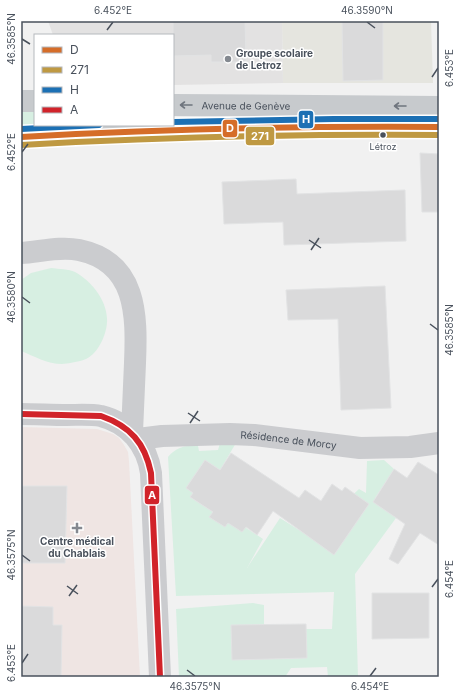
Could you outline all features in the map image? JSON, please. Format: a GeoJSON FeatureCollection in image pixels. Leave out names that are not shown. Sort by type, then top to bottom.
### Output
{"type":"FeatureCollection","features":[{"type":"Feature","properties":{"kind":"main road"},"geometry":{"type":"LineString","coordinates":[[21,101],[34,102]]}},
{"type":"Feature","properties":{"kind":"main road","name":"Avenue de Genève"},"geometry":{"type":"LineString","coordinates":[[174,105],[439,106]]}},
{"type":"Feature","properties":{"kind":"main road"},"geometry":{"type":"LineString","coordinates":[[21,137],[191,129],[309,126],[439,127]]}},
{"type":"Feature","properties":{"kind":"street"},"geometry":{"type":"LineString","coordinates":[[21,253],[65,249],[89,253],[110,265],[126,284],[134,307],[136,325],[134,389],[135,436]]}},
{"type":"Feature","properties":{"kind":"street"},"geometry":{"type":"LineString","coordinates":[[21,414],[101,416],[118,423],[135,436],[147,455],[151,472],[160,677]]}},
{"type":"Feature","properties":{"kind":"street","name":"Résidence de Morcy"},"geometry":{"type":"LineString","coordinates":[[135,436],[230,434],[254,435],[360,448],[410,447],[439,443]]}},
{"type":"Feature","properties":{"kind":"shaded area","name":"Groupe scolaire de Letroz"},"geometry":{"type":"Polygon","coordinates":[[[48,21],[282,21],[283,83],[174,85],[174,34],[53,34],[48,21]]]}},
{"type":"Feature","properties":{"kind":"shaded area"},"geometry":{"type":"Polygon","coordinates":[[[282,21],[431,21],[433,83],[283,83],[282,21]]]}},
{"type":"Feature","properties":{"kind":"shaded area","name":"Centre médical du Chablais"},"geometry":{"type":"Polygon","coordinates":[[[21,427],[97,429],[113,434],[119,438],[128,452],[140,677],[21,677],[21,427]]]}},
{"type":"Feature","properties":{"kind":"green space"},"geometry":{"type":"Polygon","coordinates":[[[21,112],[34,112],[34,126],[72,126],[21,129],[21,112]]]}},
{"type":"Feature","properties":{"kind":"green space"},"geometry":{"type":"Polygon","coordinates":[[[51,268],[70,270],[87,280],[97,291],[104,304],[107,324],[102,342],[91,356],[84,360],[67,364],[56,364],[21,351],[21,280],[31,273],[51,268]]]}},
{"type":"Feature","properties":{"kind":"green space"},"geometry":{"type":"Polygon","coordinates":[[[220,443],[236,443],[220,470],[205,460],[186,488],[193,493],[190,497],[213,512],[209,517],[228,523],[231,518],[263,539],[247,568],[280,518],[310,537],[313,532],[359,489],[366,493],[367,461],[384,460],[394,469],[375,498],[383,503],[396,518],[355,574],[358,677],[328,677],[327,667],[291,668],[285,677],[179,677],[176,609],[253,603],[264,605],[264,627],[332,629],[334,592],[176,596],[168,457],[174,451],[185,446],[198,446],[199,451],[218,450],[220,443]]]}},
{"type":"Feature","properties":{"kind":"building"},"geometry":{"type":"Polygon","coordinates":[[[173,21],[245,21],[246,62],[211,62],[211,55],[174,56],[173,21]]]}},
{"type":"Feature","properties":{"kind":"building"},"geometry":{"type":"Polygon","coordinates":[[[342,21],[383,21],[383,80],[343,81],[342,21]]]}},
{"type":"Feature","properties":{"kind":"building"},"geometry":{"type":"Polygon","coordinates":[[[420,153],[439,154],[439,212],[422,212],[420,153]]]}},
{"type":"Feature","properties":{"kind":"building"},"geometry":{"type":"Polygon","coordinates":[[[296,179],[297,194],[405,190],[406,241],[284,245],[283,222],[224,224],[222,182],[296,179]]]}},
{"type":"Feature","properties":{"kind":"building"},"geometry":{"type":"Polygon","coordinates":[[[385,286],[391,408],[341,410],[338,319],[288,320],[286,290],[385,286]]]}},
{"type":"Feature","properties":{"kind":"building"},"geometry":{"type":"Polygon","coordinates":[[[231,453],[299,498],[305,490],[321,501],[332,484],[342,491],[345,487],[369,504],[334,555],[273,511],[257,535],[246,527],[242,532],[228,523],[225,527],[209,517],[213,512],[190,497],[193,493],[186,488],[205,460],[220,470],[231,453]]]}},
{"type":"Feature","properties":{"kind":"building"},"geometry":{"type":"Polygon","coordinates":[[[418,462],[439,475],[439,545],[420,533],[398,564],[389,559],[405,524],[373,502],[394,469],[407,478],[418,462]]]}},
{"type":"Feature","properties":{"kind":"building"},"geometry":{"type":"Polygon","coordinates":[[[21,486],[67,486],[65,563],[21,563],[21,486]]]}},
{"type":"Feature","properties":{"kind":"building"},"geometry":{"type":"Polygon","coordinates":[[[372,593],[429,593],[429,638],[372,639],[372,593]]]}},
{"type":"Feature","properties":{"kind":"building"},"geometry":{"type":"Polygon","coordinates":[[[21,606],[53,607],[53,625],[62,625],[61,677],[21,677],[21,606]]]}},
{"type":"Feature","properties":{"kind":"building"},"geometry":{"type":"Polygon","coordinates":[[[306,624],[307,658],[232,660],[231,625],[306,624]]]}},
{"type":"Feature","properties":{"kind":"transit line","name":"H"},"geometry":{"type":"LineString","coordinates":[[174,122],[439,119]]}},
{"type":"Feature","properties":{"kind":"transit line","name":"H"},"geometry":{"type":"LineString","coordinates":[[21,129],[80,126]]}},
{"type":"Feature","properties":{"kind":"transit line","name":"D"},"geometry":{"type":"LineString","coordinates":[[21,137],[230,129],[439,127]]}},
{"type":"Feature","properties":{"kind":"transit line","name":"271"},"geometry":{"type":"LineString","coordinates":[[21,145],[230,137],[439,135]]}},
{"type":"Feature","properties":{"kind":"transit line","name":"A"},"geometry":{"type":"LineString","coordinates":[[21,414],[101,416],[111,420],[128,431],[135,437],[145,453],[151,473],[160,677]]}},
{"type":"Feature","properties":{"kind":"place","name":"Groupe scolaire de Letroz"},"geometry":{"type":"Point","coordinates":[228,59]}},
{"type":"Feature","properties":{"kind":"place","name":"Létroz"},"geometry":{"type":"Point","coordinates":[383,135]}},
{"type":"Feature","properties":{"kind":"place","name":"Centre médical du Chablais"},"geometry":{"type":"Point","coordinates":[77,528]}}]}
